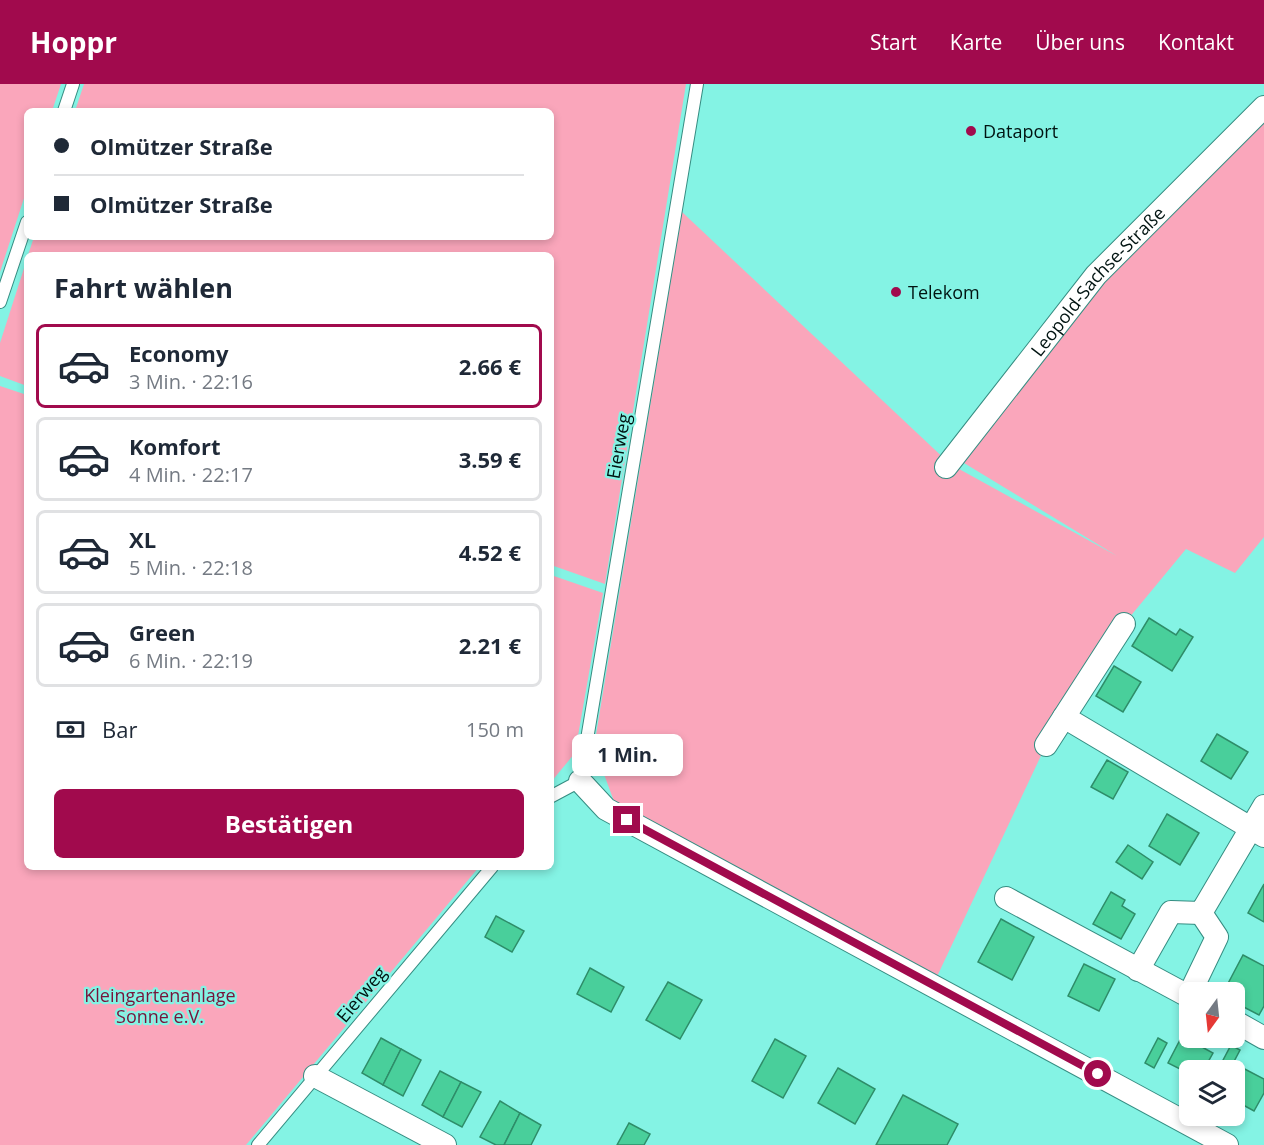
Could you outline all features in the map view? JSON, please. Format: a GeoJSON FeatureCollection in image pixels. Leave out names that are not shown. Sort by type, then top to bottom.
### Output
{"type":"FeatureCollection","features":[{"type":"Feature","properties":{"kind":"street","name":"Leopold-Sachse-Straße"},"geometry":{"type":"LineString","coordinates":[[946,467],[1096,275],[1264,107]]}},
{"type":"Feature","properties":{"kind":"street"},"geometry":{"type":"LineString","coordinates":[[1046,744],[1124,624]]}},
{"type":"Feature","properties":{"kind":"street"},"geometry":{"type":"LineString","coordinates":[[1064,717],[1257,832]]}},
{"type":"Feature","properties":{"kind":"street"},"geometry":{"type":"LineString","coordinates":[[580,781],[606,809],[1227,1145]]}},
{"type":"Feature","properties":{"kind":"street"},"geometry":{"type":"LineString","coordinates":[[1202,913],[1257,832],[1264,806]]}},
{"type":"Feature","properties":{"kind":"street"},"geometry":{"type":"LineString","coordinates":[[1006,898],[1179,990]]}},
{"type":"Feature","properties":{"kind":"street"},"geometry":{"type":"LineString","coordinates":[[1138,970],[1171,912],[1202,913]]}},
{"type":"Feature","properties":{"kind":"street"},"geometry":{"type":"LineString","coordinates":[[1196,982],[1217,938],[1202,913]]}},
{"type":"Feature","properties":{"kind":"street"},"geometry":{"type":"LineString","coordinates":[[1245,1028],[1264,1038]]}},
{"type":"Feature","properties":{"kind":"street"},"geometry":{"type":"LineString","coordinates":[[315,1076],[445,1145]]}},
{"type":"Feature","properties":{"kind":"lane"},"geometry":{"type":"LineString","coordinates":[[65,108],[73,84]]}},
{"type":"Feature","properties":{"kind":"lane","name":"Eierweg"},"geometry":{"type":"LineString","coordinates":[[580,781],[697,84]]}},
{"type":"Feature","properties":{"kind":"lane"},"geometry":{"type":"LineString","coordinates":[[0,302],[24,231]]}},
{"type":"Feature","properties":{"kind":"lane"},"geometry":{"type":"LineString","coordinates":[[554,795],[580,781]]}},
{"type":"Feature","properties":{"kind":"lane","name":"Eierweg"},"geometry":{"type":"LineString","coordinates":[[258,1145],[489,870]]}},
{"type":"Feature","properties":{"kind":"green space"},"geometry":{"type":"Polygon","coordinates":[[[0,84],[61,84],[53,108],[24,108],[24,198],[0,272],[0,84]]]}},
{"type":"Feature","properties":{"kind":"green space"},"geometry":{"type":"Polygon","coordinates":[[[84,84],[686,84],[605,584],[554,566],[554,252],[29,252],[33,240],[554,240],[554,108],[76,108],[84,84]]]}},
{"type":"Feature","properties":{"kind":"green space"},"geometry":{"type":"Polygon","coordinates":[[[1264,107],[1264,537],[1235,573],[1186,549],[1124,624],[1046,745],[933,985],[615,804],[594,747],[682,212],[950,464],[1117,556],[964,463],[1096,275],[1264,107]]]}},
{"type":"Feature","properties":{"kind":"green space"},"geometry":{"type":"Polygon","coordinates":[[[24,268],[24,385],[0,376],[0,343],[24,268]]]}},
{"type":"Feature","properties":{"kind":"green space","name":"Kleingartenanlage Sonne e.V."},"geometry":{"type":"Polygon","coordinates":[[[0,386],[24,394],[24,870],[476,870],[246,1145],[0,1145],[0,386]]]}},
{"type":"Feature","properties":{"kind":"green space"},"geometry":{"type":"Polygon","coordinates":[[[554,576],[603,593],[575,753],[554,778],[554,576]]]}},
{"type":"Feature","properties":{"kind":"building"},"geometry":{"type":"Polygon","coordinates":[[[1149,618],[1176,635],[1180,629],[1193,637],[1172,671],[1132,646],[1149,618]]]}},
{"type":"Feature","properties":{"kind":"building"},"geometry":{"type":"Polygon","coordinates":[[[1114,666],[1141,682],[1123,712],[1096,696],[1114,666]]]}},
{"type":"Feature","properties":{"kind":"building"},"geometry":{"type":"Polygon","coordinates":[[[1217,734],[1248,752],[1231,779],[1201,761],[1217,734]]]}},
{"type":"Feature","properties":{"kind":"building"},"geometry":{"type":"Polygon","coordinates":[[[1107,760],[1128,772],[1113,799],[1091,787],[1107,760]]]}},
{"type":"Feature","properties":{"kind":"building"},"geometry":{"type":"Polygon","coordinates":[[[1167,814],[1199,833],[1180,865],[1149,846],[1167,814]]]}},
{"type":"Feature","properties":{"kind":"building"},"geometry":{"type":"Polygon","coordinates":[[[1128,845],[1153,862],[1142,879],[1116,862],[1128,845]]]}},
{"type":"Feature","properties":{"kind":"building"},"geometry":{"type":"Polygon","coordinates":[[[1264,884],[1264,922],[1248,913],[1264,884]]]}},
{"type":"Feature","properties":{"kind":"building"},"geometry":{"type":"Polygon","coordinates":[[[1111,892],[1125,900],[1122,906],[1135,914],[1121,939],[1093,924],[1111,892]]]}},
{"type":"Feature","properties":{"kind":"building"},"geometry":{"type":"Polygon","coordinates":[[[496,916],[524,931],[512,952],[485,937],[496,916]]]}},
{"type":"Feature","properties":{"kind":"building"},"geometry":{"type":"Polygon","coordinates":[[[1001,919],[1034,937],[1012,980],[978,962],[1001,919]]]}},
{"type":"Feature","properties":{"kind":"building"},"geometry":{"type":"Polygon","coordinates":[[[1243,955],[1264,966],[1264,1006],[1259,1015],[1245,1008],[1245,982],[1229,982],[1243,955]]]}},
{"type":"Feature","properties":{"kind":"building"},"geometry":{"type":"Polygon","coordinates":[[[1084,964],[1115,979],[1099,1011],[1068,996],[1084,964]]]}},
{"type":"Feature","properties":{"kind":"building"},"geometry":{"type":"Polygon","coordinates":[[[590,968],[624,987],[611,1012],[577,994],[590,968]]]}},
{"type":"Feature","properties":{"kind":"building"},"geometry":{"type":"Polygon","coordinates":[[[668,982],[702,1000],[680,1039],[646,1020],[668,982]]]}},
{"type":"Feature","properties":{"kind":"building"},"geometry":{"type":"Polygon","coordinates":[[[381,1038],[401,1049],[383,1085],[362,1073],[381,1038]]]}},
{"type":"Feature","properties":{"kind":"building"},"geometry":{"type":"Polygon","coordinates":[[[1158,1038],[1167,1043],[1154,1068],[1145,1063],[1158,1038]]]}},
{"type":"Feature","properties":{"kind":"building"},"geometry":{"type":"Polygon","coordinates":[[[775,1039],[806,1056],[783,1098],[752,1081],[775,1039]]]}},
{"type":"Feature","properties":{"kind":"building"},"geometry":{"type":"Polygon","coordinates":[[[1179,1042],[1179,1048],[1204,1048],[1213,1053],[1209,1060],[1179,1060],[1179,1068],[1168,1063],[1179,1042]]]}},
{"type":"Feature","properties":{"kind":"building"},"geometry":{"type":"Polygon","coordinates":[[[1229,1048],[1240,1050],[1235,1060],[1223,1060],[1229,1048]]]}},
{"type":"Feature","properties":{"kind":"building"},"geometry":{"type":"Polygon","coordinates":[[[401,1049],[421,1060],[403,1096],[383,1085],[401,1049]]]}},
{"type":"Feature","properties":{"kind":"building"},"geometry":{"type":"Polygon","coordinates":[[[838,1068],[875,1089],[855,1124],[818,1103],[838,1068]]]}},
{"type":"Feature","properties":{"kind":"building"},"geometry":{"type":"Polygon","coordinates":[[[1245,1069],[1264,1079],[1264,1093],[1254,1111],[1245,1106],[1245,1069]]]}},
{"type":"Feature","properties":{"kind":"building"},"geometry":{"type":"Polygon","coordinates":[[[440,1071],[461,1082],[443,1117],[422,1105],[440,1071]]]}},
{"type":"Feature","properties":{"kind":"building"},"geometry":{"type":"Polygon","coordinates":[[[461,1082],[481,1092],[462,1127],[443,1117],[461,1082]]]}},
{"type":"Feature","properties":{"kind":"building"},"geometry":{"type":"Polygon","coordinates":[[[903,1095],[958,1124],[947,1145],[876,1145],[903,1095]]]}},
{"type":"Feature","properties":{"kind":"building"},"geometry":{"type":"Polygon","coordinates":[[[500,1101],[520,1113],[504,1145],[496,1145],[480,1137],[500,1101]]]}},
{"type":"Feature","properties":{"kind":"building"},"geometry":{"type":"Polygon","coordinates":[[[520,1113],[541,1125],[531,1145],[504,1145],[520,1113]]]}},
{"type":"Feature","properties":{"kind":"building"},"geometry":{"type":"Polygon","coordinates":[[[629,1123],[650,1134],[644,1145],[617,1145],[629,1123]]]}},
{"type":"Feature","properties":{"kind":"place","name":"Dataport"},"geometry":{"type":"Point","coordinates":[971,131]}},
{"type":"Feature","properties":{"kind":"place","name":"Telekom"},"geometry":{"type":"Point","coordinates":[896,292]}},
{"type":"Feature","properties":{"kind":"route"},"geometry":{"type":"LineString","coordinates":[[627,820],[1098,1074]]}}]}
